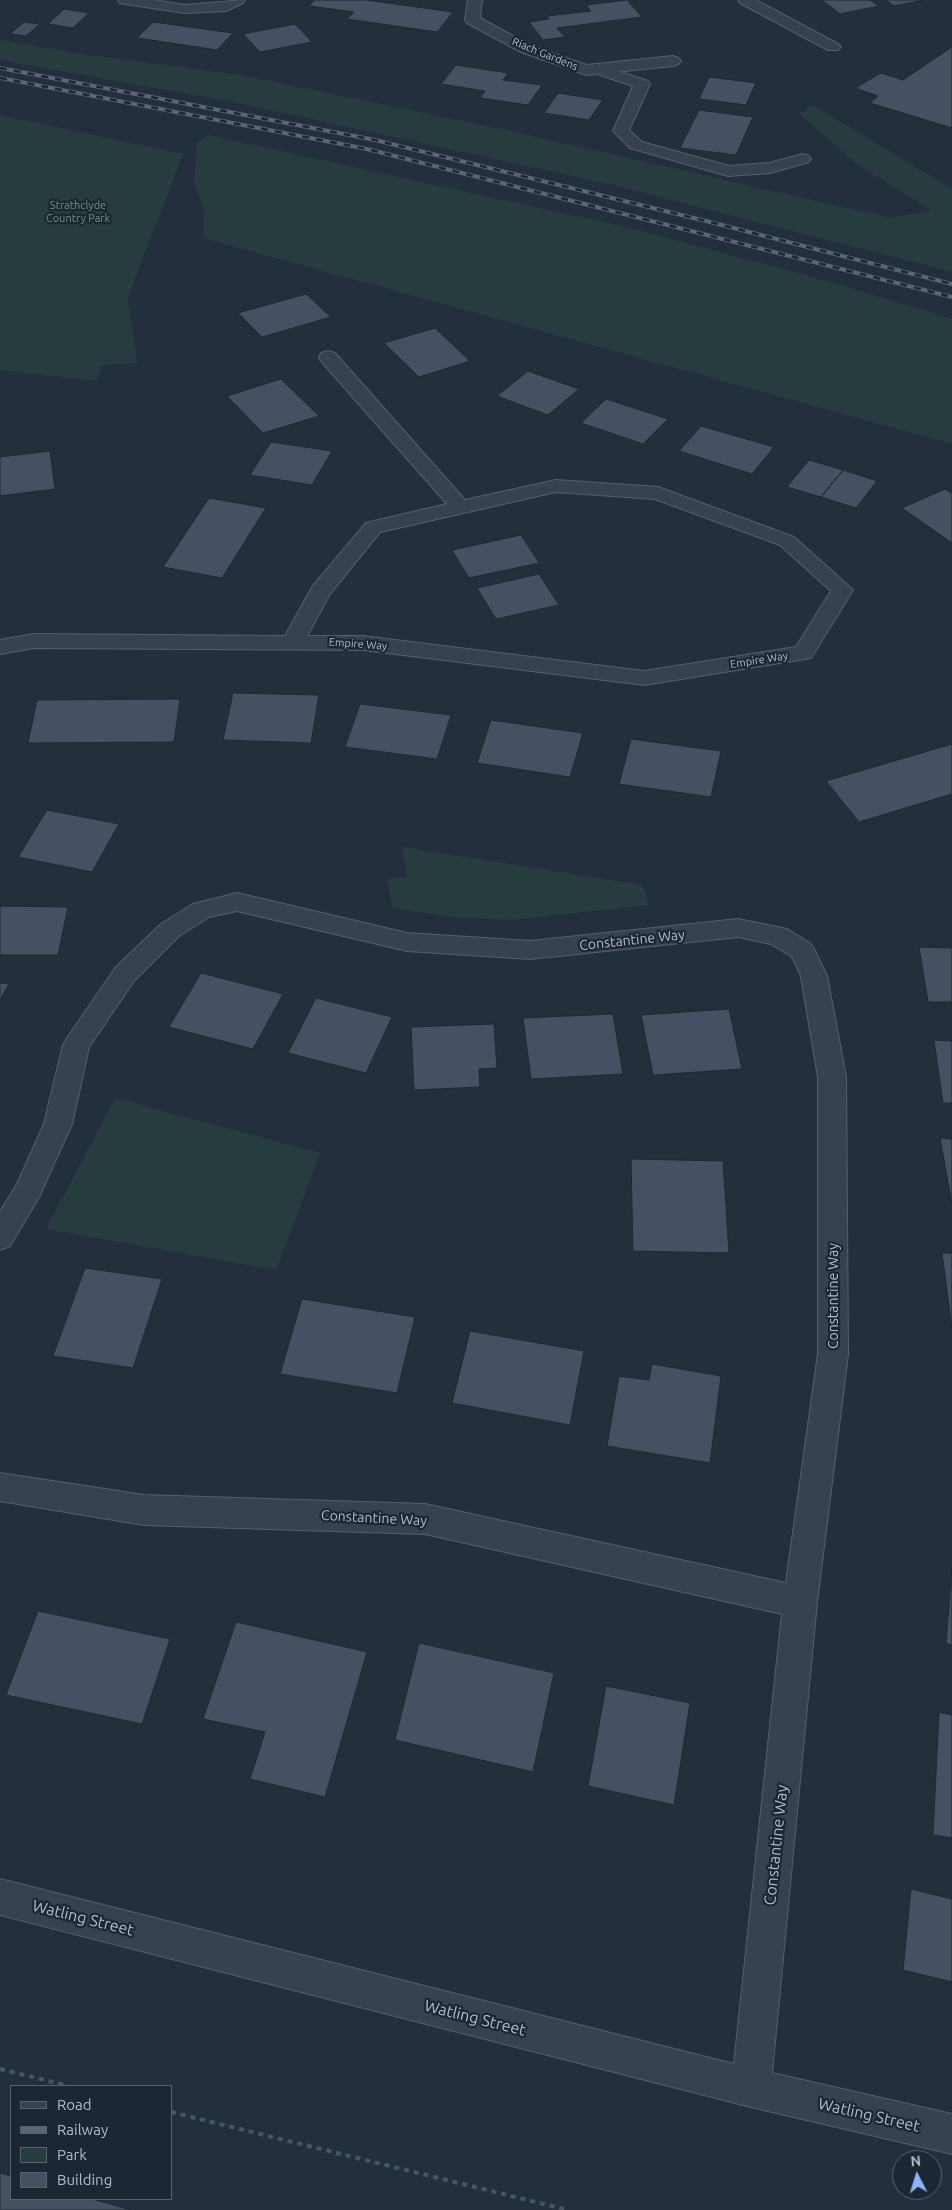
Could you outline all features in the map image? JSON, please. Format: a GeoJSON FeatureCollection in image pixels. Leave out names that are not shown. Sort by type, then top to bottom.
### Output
{"type":"FeatureCollection","features":[{"type":"Feature","properties":{"kind":"street"},"geometry":{"type":"LineString","coordinates":[[125,0],[185,9],[226,6],[238,0]]}},
{"type":"Feature","properties":{"kind":"street","name":"Riach Gardens"},"geometry":{"type":"LineString","coordinates":[[475,0],[472,20],[526,49],[586,70],[673,61]]}},
{"type":"Feature","properties":{"kind":"street"},"geometry":{"type":"LineString","coordinates":[[745,0],[833,47]]}},
{"type":"Feature","properties":{"kind":"street"},"geometry":{"type":"LineString","coordinates":[[596,69],[642,84],[621,131],[636,145],[728,171],[770,168],[803,159]]}},
{"type":"Feature","properties":{"kind":"street"},"geometry":{"type":"LineString","coordinates":[[328,357],[460,507]]}},
{"type":"Feature","properties":{"kind":"street","name":"Empire Way"},"geometry":{"type":"LineString","coordinates":[[0,647],[34,642],[293,641],[363,643],[644,678],[804,653],[842,590],[788,541],[658,494],[556,486],[373,527],[320,592],[293,641]]}},
{"type":"Feature","properties":{"kind":"street","name":"Constantine Way"},"geometry":{"type":"LineString","coordinates":[[0,1238],[30,1189],[58,1124],[76,1044],[125,974],[170,930],[202,910],[238,902],[407,942],[530,950],[738,928],[778,936],[802,950],[814,976],[832,1077],[833,1354],[800,1602],[752,2088]]}},
{"type":"Feature","properties":{"kind":"street","name":"Constantine Way"},"geometry":{"type":"LineString","coordinates":[[0,1487],[144,1510],[425,1519],[800,1602]]}},
{"type":"Feature","properties":{"kind":"street","name":"Watling Street"},"geometry":{"type":"LineString","coordinates":[[0,1897],[752,2088],[952,2134]]}},
{"type":"Feature","properties":{"kind":"path"},"geometry":{"type":"LineString","coordinates":[[0,2069],[65,2085]]}},
{"type":"Feature","properties":{"kind":"path"},"geometry":{"type":"LineString","coordinates":[[172,2112],[568,2210]]}},
{"type":"Feature","properties":{"kind":"green space"},"geometry":{"type":"Polygon","coordinates":[[[0,40],[82,54],[241,75],[497,128],[891,218],[931,210],[855,163],[800,114],[813,105],[952,189],[952,272],[609,184],[234,102],[0,60],[0,40]]]}},
{"type":"Feature","properties":{"kind":"green space","name":"Strathclyde Country Park"},"geometry":{"type":"Polygon","coordinates":[[[0,115],[183,154],[128,297],[137,363],[103,365],[96,381],[0,370],[0,115]]]}},
{"type":"Feature","properties":{"kind":"green space"},"geometry":{"type":"Polygon","coordinates":[[[208,135],[626,227],[806,275],[952,319],[952,444],[203,238],[204,207],[194,184],[197,142],[208,135]]]}},
{"type":"Feature","properties":{"kind":"green space"},"geometry":{"type":"Polygon","coordinates":[[[402,847],[643,885],[649,905],[511,920],[452,917],[392,908],[387,879],[407,877],[402,847]]]}},
{"type":"Feature","properties":{"kind":"green space"},"geometry":{"type":"Polygon","coordinates":[[[115,1098],[320,1153],[276,1270],[46,1229],[115,1098]]]}},
{"type":"Feature","properties":{"kind":"building"},"geometry":{"type":"Polygon","coordinates":[[[314,0],[366,0],[453,12],[437,32],[347,19],[354,12],[309,6],[314,0]]]}},
{"type":"Feature","properties":{"kind":"building"},"geometry":{"type":"Polygon","coordinates":[[[627,0],[642,17],[557,28],[565,37],[543,40],[529,22],[549,19],[547,16],[591,11],[586,5],[627,0]]]}},
{"type":"Feature","properties":{"kind":"building"},"geometry":{"type":"Polygon","coordinates":[[[822,0],[870,0],[879,6],[840,14],[822,0]]]}},
{"type":"Feature","properties":{"kind":"building"},"geometry":{"type":"Polygon","coordinates":[[[886,0],[925,0],[894,6],[886,0]]]}},
{"type":"Feature","properties":{"kind":"building"},"geometry":{"type":"Polygon","coordinates":[[[64,9],[89,13],[73,28],[48,24],[64,9]]]}},
{"type":"Feature","properties":{"kind":"building"},"geometry":{"type":"Polygon","coordinates":[[[24,22],[40,24],[26,36],[10,34],[24,22]]]}},
{"type":"Feature","properties":{"kind":"building"},"geometry":{"type":"Polygon","coordinates":[[[153,22],[233,33],[217,50],[137,38],[153,22]]]}},
{"type":"Feature","properties":{"kind":"building"},"geometry":{"type":"Polygon","coordinates":[[[295,24],[312,42],[260,52],[243,34],[295,24]]]}},
{"type":"Feature","properties":{"kind":"building"},"geometry":{"type":"Polygon","coordinates":[[[952,47],[952,128],[870,103],[878,96],[855,88],[881,73],[903,80],[952,47]]]}},
{"type":"Feature","properties":{"kind":"building"},"geometry":{"type":"Polygon","coordinates":[[[456,65],[508,73],[503,80],[542,85],[528,105],[480,98],[485,91],[441,84],[456,65]]]}},
{"type":"Feature","properties":{"kind":"building"},"geometry":{"type":"Polygon","coordinates":[[[709,77],[756,83],[746,105],[699,99],[709,77]]]}},
{"type":"Feature","properties":{"kind":"building"},"geometry":{"type":"Polygon","coordinates":[[[558,93],[603,100],[589,120],[544,113],[558,93]]]}},
{"type":"Feature","properties":{"kind":"building"},"geometry":{"type":"Polygon","coordinates":[[[699,110],[753,117],[736,155],[680,148],[699,110]]]}},
{"type":"Feature","properties":{"kind":"building"},"geometry":{"type":"Polygon","coordinates":[[[306,294],[331,317],[262,337],[238,313],[306,294]]]}},
{"type":"Feature","properties":{"kind":"building"},"geometry":{"type":"Polygon","coordinates":[[[435,328],[470,361],[419,377],[384,343],[435,328]]]}},
{"type":"Feature","properties":{"kind":"building"},"geometry":{"type":"Polygon","coordinates":[[[528,371],[579,389],[548,415],[497,396],[528,371]]]}},
{"type":"Feature","properties":{"kind":"building"},"geometry":{"type":"Polygon","coordinates":[[[281,379],[319,416],[263,433],[227,396],[281,379]]]}},
{"type":"Feature","properties":{"kind":"building"},"geometry":{"type":"Polygon","coordinates":[[[606,399],[668,419],[643,444],[581,423],[606,399]]]}},
{"type":"Feature","properties":{"kind":"building"},"geometry":{"type":"Polygon","coordinates":[[[701,426],[774,447],[752,474],[679,451],[701,426]]]}},
{"type":"Feature","properties":{"kind":"building"},"geometry":{"type":"Polygon","coordinates":[[[271,442],[332,451],[312,485],[250,475],[271,442]]]}},
{"type":"Feature","properties":{"kind":"building"},"geometry":{"type":"Polygon","coordinates":[[[50,451],[55,489],[0,496],[0,457],[50,451]]]}},
{"type":"Feature","properties":{"kind":"building"},"geometry":{"type":"Polygon","coordinates":[[[809,460],[843,470],[821,497],[787,487],[809,460]]]}},
{"type":"Feature","properties":{"kind":"building"},"geometry":{"type":"Polygon","coordinates":[[[843,470],[877,481],[856,508],[821,497],[843,470]]]}},
{"type":"Feature","properties":{"kind":"building"},"geometry":{"type":"Polygon","coordinates":[[[945,489],[952,493],[952,543],[902,508],[945,489]]]}},
{"type":"Feature","properties":{"kind":"building"},"geometry":{"type":"Polygon","coordinates":[[[209,498],[266,508],[222,578],[163,567],[209,498]]]}},
{"type":"Feature","properties":{"kind":"building"},"geometry":{"type":"Polygon","coordinates":[[[521,535],[539,563],[469,578],[452,550],[521,535]]]}},
{"type":"Feature","properties":{"kind":"building"},"geometry":{"type":"Polygon","coordinates":[[[539,574],[559,605],[496,619],[477,588],[539,574]]]}},
{"type":"Feature","properties":{"kind":"building"},"geometry":{"type":"Polygon","coordinates":[[[233,693],[319,695],[311,743],[223,740],[233,693]]]}},
{"type":"Feature","properties":{"kind":"building"},"geometry":{"type":"Polygon","coordinates":[[[180,699],[174,742],[28,743],[37,700],[180,699]]]}},
{"type":"Feature","properties":{"kind":"building"},"geometry":{"type":"Polygon","coordinates":[[[360,704],[451,715],[437,759],[345,747],[360,704]]]}},
{"type":"Feature","properties":{"kind":"building"},"geometry":{"type":"Polygon","coordinates":[[[491,720],[583,733],[570,777],[477,763],[491,720]]]}},
{"type":"Feature","properties":{"kind":"building"},"geometry":{"type":"Polygon","coordinates":[[[631,739],[721,751],[711,797],[619,784],[631,739]]]}},
{"type":"Feature","properties":{"kind":"building"},"geometry":{"type":"Polygon","coordinates":[[[952,744],[952,794],[859,822],[826,781],[952,744]]]}},
{"type":"Feature","properties":{"kind":"building"},"geometry":{"type":"Polygon","coordinates":[[[47,810],[119,824],[92,872],[18,857],[47,810]]]}},
{"type":"Feature","properties":{"kind":"building"},"geometry":{"type":"Polygon","coordinates":[[[0,906],[68,907],[58,955],[0,955],[0,906]]]}},
{"type":"Feature","properties":{"kind":"building"},"geometry":{"type":"Polygon","coordinates":[[[919,947],[952,948],[952,1002],[928,1002],[919,947]]]}},
{"type":"Feature","properties":{"kind":"building"},"geometry":{"type":"Polygon","coordinates":[[[201,973],[283,994],[253,1049],[169,1027],[201,973]]]}},
{"type":"Feature","properties":{"kind":"building"},"geometry":{"type":"Polygon","coordinates":[[[0,983],[9,984],[0,1000],[0,983]]]}},
{"type":"Feature","properties":{"kind":"building"},"geometry":{"type":"Polygon","coordinates":[[[316,998],[392,1017],[366,1073],[288,1053],[316,998]]]}},
{"type":"Feature","properties":{"kind":"building"},"geometry":{"type":"Polygon","coordinates":[[[729,1009],[742,1069],[653,1075],[641,1015],[729,1009]]]}},
{"type":"Feature","properties":{"kind":"building"},"geometry":{"type":"Polygon","coordinates":[[[613,1014],[623,1074],[531,1079],[523,1018],[613,1014]]]}},
{"type":"Feature","properties":{"kind":"building"},"geometry":{"type":"Polygon","coordinates":[[[494,1024],[497,1068],[479,1069],[480,1087],[414,1090],[411,1027],[494,1024]]]}},
{"type":"Feature","properties":{"kind":"building"},"geometry":{"type":"Polygon","coordinates":[[[934,1040],[952,1041],[952,1103],[943,1103],[934,1040]]]}},
{"type":"Feature","properties":{"kind":"building"},"geometry":{"type":"Polygon","coordinates":[[[940,1138],[952,1139],[952,1205],[940,1138]]]}},
{"type":"Feature","properties":{"kind":"building"},"geometry":{"type":"Polygon","coordinates":[[[631,1159],[723,1161],[729,1253],[633,1251],[631,1159]]]}},
{"type":"Feature","properties":{"kind":"building"},"geometry":{"type":"Polygon","coordinates":[[[942,1253],[952,1253],[952,1329],[942,1253]]]}},
{"type":"Feature","properties":{"kind":"building"},"geometry":{"type":"Polygon","coordinates":[[[85,1268],[162,1279],[133,1368],[53,1356],[85,1268]]]}},
{"type":"Feature","properties":{"kind":"building"},"geometry":{"type":"Polygon","coordinates":[[[302,1299],[415,1317],[397,1393],[280,1374],[302,1299]]]}},
{"type":"Feature","properties":{"kind":"building"},"geometry":{"type":"Polygon","coordinates":[[[470,1331],[584,1351],[570,1425],[452,1403],[470,1331]]]}},
{"type":"Feature","properties":{"kind":"building"},"geometry":{"type":"Polygon","coordinates":[[[652,1364],[721,1376],[710,1463],[607,1446],[619,1376],[649,1380],[652,1364]]]}},
{"type":"Feature","properties":{"kind":"building"},"geometry":{"type":"Polygon","coordinates":[[[952,1568],[952,1645],[946,1643],[952,1568]]]}},
{"type":"Feature","properties":{"kind":"building"},"geometry":{"type":"Polygon","coordinates":[[[38,1611],[170,1639],[142,1724],[6,1695],[38,1611]]]}},
{"type":"Feature","properties":{"kind":"building"},"geometry":{"type":"Polygon","coordinates":[[[236,1622],[367,1652],[325,1797],[250,1779],[265,1732],[203,1719],[236,1622]]]}},
{"type":"Feature","properties":{"kind":"building"},"geometry":{"type":"Polygon","coordinates":[[[419,1643],[554,1673],[533,1772],[395,1740],[419,1643]]]}},
{"type":"Feature","properties":{"kind":"building"},"geometry":{"type":"Polygon","coordinates":[[[606,1686],[690,1703],[674,1805],[588,1786],[606,1686]]]}},
{"type":"Feature","properties":{"kind":"building"},"geometry":{"type":"Polygon","coordinates":[[[939,1712],[952,1715],[952,1838],[933,1835],[939,1712]]]}},
{"type":"Feature","properties":{"kind":"building"},"geometry":{"type":"Polygon","coordinates":[[[911,1889],[952,1899],[952,1982],[903,1970],[911,1889]]]}},
{"type":"Feature","properties":{"kind":"building"},"geometry":{"type":"Polygon","coordinates":[[[0,2173],[10,2176],[10,2200],[96,2200],[131,2210],[0,2210],[0,2173]]]}},
{"type":"Feature","properties":{"kind":"railway"},"geometry":{"type":"LineString","coordinates":[[0,68],[375,140],[714,223],[952,284]]}},
{"type":"Feature","properties":{"kind":"railway"},"geometry":{"type":"LineString","coordinates":[[0,78],[367,149],[952,297]]}}]}
